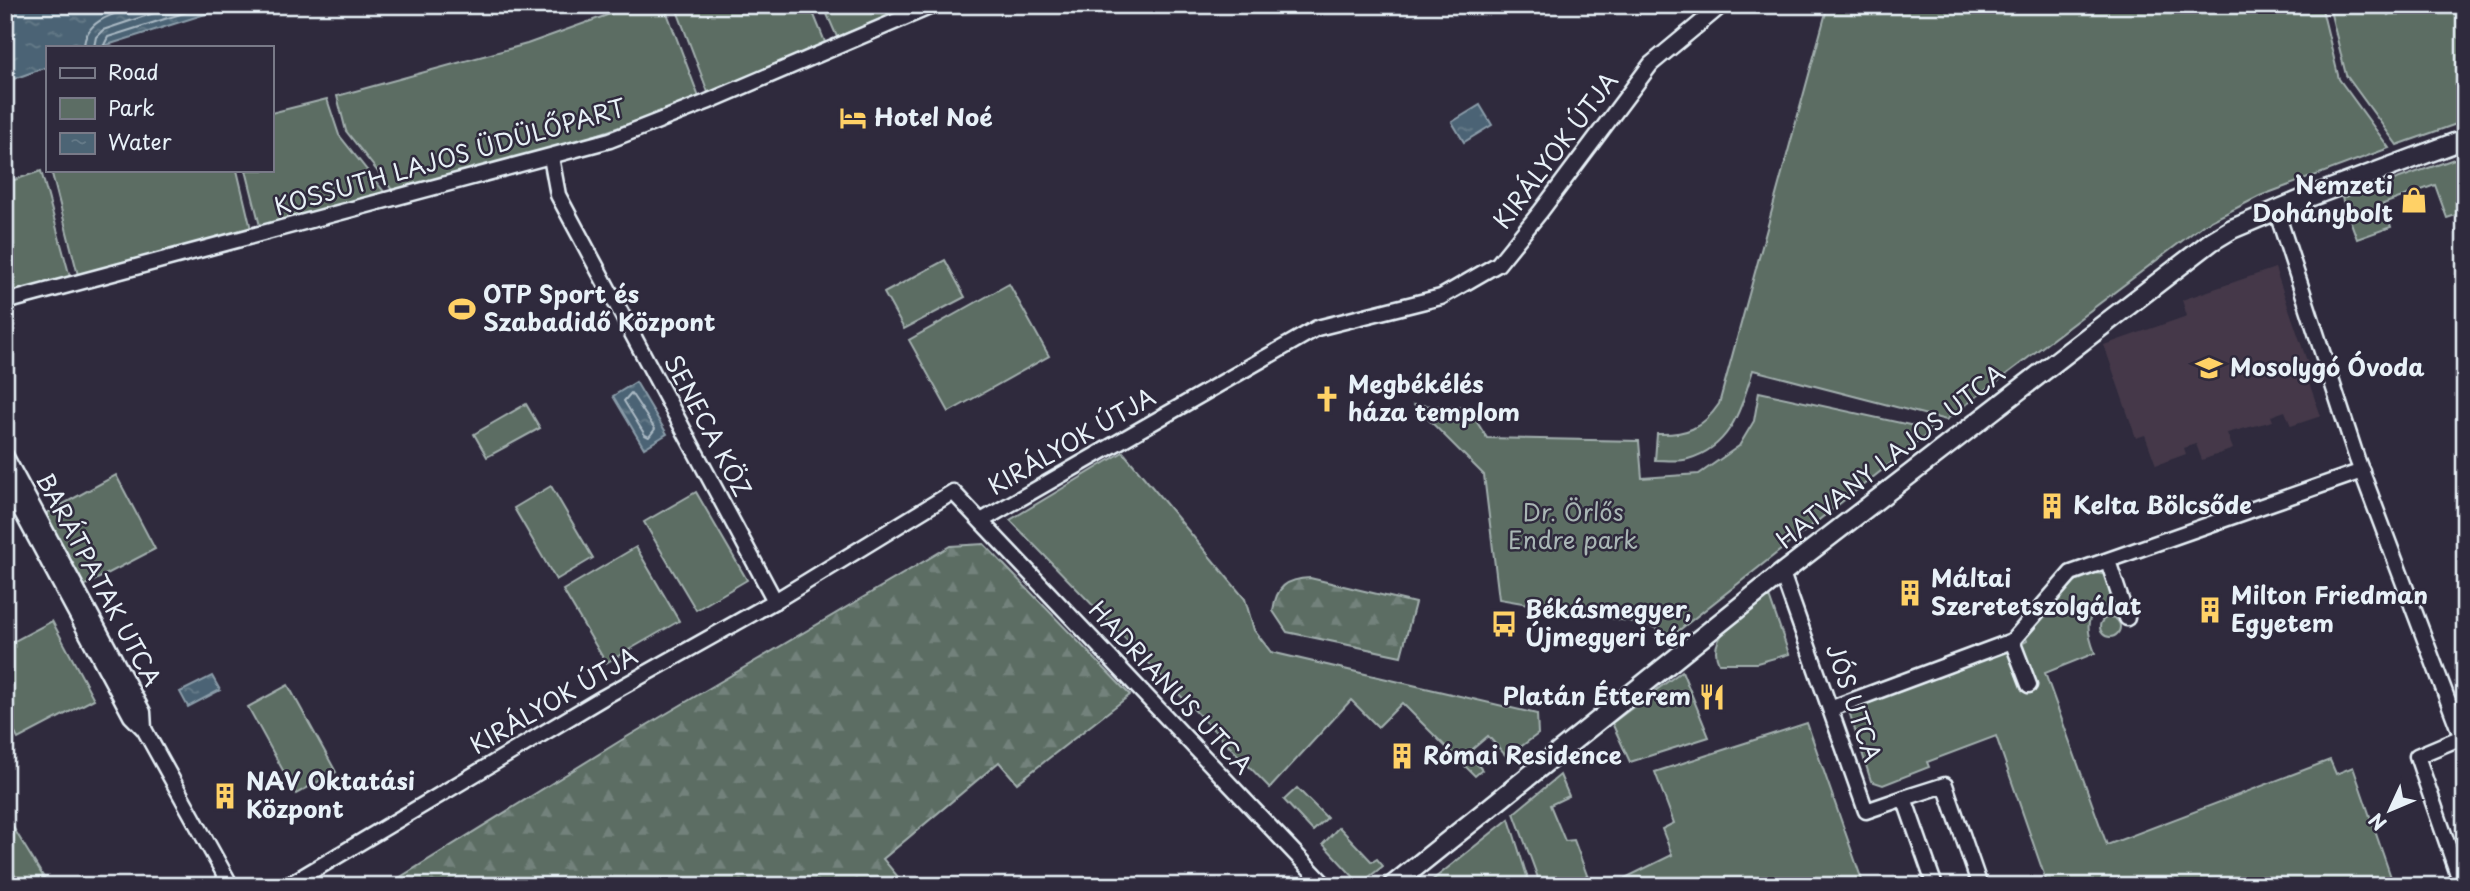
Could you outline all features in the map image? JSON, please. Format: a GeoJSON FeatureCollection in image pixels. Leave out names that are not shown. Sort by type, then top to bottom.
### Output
{"type":"FeatureCollection","features":[{"type":"Feature","properties":{"kind":"street","name":"KOSSUTH LAJOS ÜDÜLŐPART"},"geometry":{"type":"LineString","coordinates":[[5,302],[610,140],[707,102],[934,5]]}},
{"type":"Feature","properties":{"kind":"street","name":"KIRÁLYOK ÚTJA"},"geometry":{"type":"LineString","coordinates":[[287,886],[604,697],[775,601],[953,492],[981,521],[1317,328],[1441,297],[1498,264],[1651,64],[1723,5]]}},
{"type":"Feature","properties":{"kind":"street","name":"HATVANY LAJOS UTCA"},"geometry":{"type":"LineString","coordinates":[[1392,886],[1782,573],[2212,241],[2276,210],[2465,139]]}},
{"type":"Feature","properties":{"kind":"street","name":"SENECA KÖZ"},"geometry":{"type":"LineString","coordinates":[[551,157],[558,195],[775,601]]}},
{"type":"Feature","properties":{"kind":"street"},"geometry":{"type":"LineString","coordinates":[[2276,210],[2362,471],[2463,741],[2417,756],[2462,886]]}},
{"type":"Feature","properties":{"kind":"street","name":"BARÁTPATAK UTCA"},"geometry":{"type":"LineString","coordinates":[[5,455],[143,712],[144,729]]}},
{"type":"Feature","properties":{"kind":"street"},"geometry":{"type":"LineString","coordinates":[[1832,708],[2012,641],[2071,573],[2362,471]]}},
{"type":"Feature","properties":{"kind":"street","name":"BARÁTPATAK UTCA"},"geometry":{"type":"LineString","coordinates":[[5,481],[131,716],[144,729],[231,886]]}},
{"type":"Feature","properties":{"kind":"street","name":"HADRIANUS UTCA"},"geometry":{"type":"LineString","coordinates":[[981,521],[1326,886]]}},
{"type":"Feature","properties":{"kind":"street"},"geometry":{"type":"LineString","coordinates":[[2108,561],[2127,618]]}},
{"type":"Feature","properties":{"kind":"street","name":"JÓS UTCA"},"geometry":{"type":"LineString","coordinates":[[1782,573],[1832,708],[1866,811],[1945,785],[1980,886]]}},
{"type":"Feature","properties":{"kind":"street"},"geometry":{"type":"LineString","coordinates":[[2012,641],[2029,685]]}},
{"type":"Feature","properties":{"kind":"street"},"geometry":{"type":"LineString","coordinates":[[1904,798],[1935,886]]}},
{"type":"Feature","properties":{"kind":"shaded area","name":"Mosolygó Óvoda"},"geometry":{"type":"Polygon","coordinates":[[[2275,268],[2309,367],[2304,369],[2321,416],[2291,426],[2285,411],[2271,416],[2273,421],[2227,433],[2233,449],[2202,460],[2196,444],[2184,448],[2186,454],[2156,465],[2145,435],[2136,438],[2104,345],[2187,316],[2182,300],[2275,268]]]}},
{"type":"Feature","properties":{"kind":"green space"},"geometry":{"type":"Polygon","coordinates":[[[635,5],[664,5],[700,100],[554,149],[393,191],[346,131],[337,96],[527,44],[635,5]]]}},
{"type":"Feature","properties":{"kind":"green space"},"geometry":{"type":"Polygon","coordinates":[[[675,5],[810,5],[825,42],[709,95],[675,5]]]}},
{"type":"Feature","properties":{"kind":"green space"},"geometry":{"type":"Polygon","coordinates":[[[823,5],[916,5],[837,37],[823,5]]]}},
{"type":"Feature","properties":{"kind":"green space"},"geometry":{"type":"Polygon","coordinates":[[[1828,5],[2321,5],[2339,79],[2389,148],[2260,196],[2203,225],[1946,420],[1753,370],[1739,411],[1725,435],[1715,445],[1684,460],[1655,460],[1657,434],[1693,429],[1713,413],[1719,404],[1828,5]]]}},
{"type":"Feature","properties":{"kind":"green space"},"geometry":{"type":"Polygon","coordinates":[[[2380,5],[2388,15],[2401,5],[2465,5],[2465,121],[2397,145],[2346,75],[2329,6],[2380,5]]]}},
{"type":"Feature","properties":{"kind":"green space"},"geometry":{"type":"Polygon","coordinates":[[[327,99],[339,135],[385,193],[260,226],[246,172],[273,172],[273,112],[327,99]]]}},
{"type":"Feature","properties":{"kind":"green space"},"geometry":{"type":"Polygon","coordinates":[[[2463,156],[2465,212],[2447,218],[2435,185],[2383,204],[2391,227],[2357,239],[2342,198],[2463,156]]]}},
{"type":"Feature","properties":{"kind":"green space"},"geometry":{"type":"Polygon","coordinates":[[[41,171],[70,277],[5,295],[5,183],[41,171]]]}},
{"type":"Feature","properties":{"kind":"green space"},"geometry":{"type":"Polygon","coordinates":[[[52,172],[237,172],[251,229],[78,275],[52,172]]]}},
{"type":"Feature","properties":{"kind":"green space"},"geometry":{"type":"Polygon","coordinates":[[[945,260],[965,297],[904,329],[884,293],[945,260]]]}},
{"type":"Feature","properties":{"kind":"green space"},"geometry":{"type":"Polygon","coordinates":[[[1009,284],[1049,356],[949,412],[909,340],[1009,284]]]}},
{"type":"Feature","properties":{"kind":"green space","name":"Dr. Örlős Endre park"},"geometry":{"type":"Polygon","coordinates":[[[1759,392],[1933,430],[1673,635],[1646,624],[1499,599],[1484,475],[1414,405],[1468,408],[1487,438],[1639,441],[1642,478],[1699,474],[1739,446],[1754,421],[1759,392]]]}},
{"type":"Feature","properties":{"kind":"green space"},"geometry":{"type":"Polygon","coordinates":[[[526,404],[540,428],[487,457],[474,434],[526,404]]]}},
{"type":"Feature","properties":{"kind":"green space"},"geometry":{"type":"Polygon","coordinates":[[[1123,452],[1245,599],[1254,630],[1271,652],[1537,714],[1538,734],[1507,757],[1488,736],[1468,753],[1482,770],[1475,776],[1402,703],[1378,727],[1351,700],[1270,788],[1010,520],[1123,452]]]}},
{"type":"Feature","properties":{"kind":"green space"},"geometry":{"type":"Polygon","coordinates":[[[116,475],[155,549],[84,586],[45,514],[116,475]]]}},
{"type":"Feature","properties":{"kind":"green space"},"geometry":{"type":"Polygon","coordinates":[[[551,486],[593,558],[556,580],[514,508],[551,486]]]}},
{"type":"Feature","properties":{"kind":"green space"},"geometry":{"type":"Polygon","coordinates":[[[696,492],[747,580],[696,610],[644,522],[696,492]]]}},
{"type":"Feature","properties":{"kind":"green space"},"geometry":{"type":"Polygon","coordinates":[[[984,544],[1130,695],[1017,783],[999,762],[883,859],[903,883],[900,886],[386,886],[620,741],[950,546],[984,544]]]}},
{"type":"Feature","properties":{"kind":"green space"},"geometry":{"type":"Polygon","coordinates":[[[636,547],[679,621],[606,663],[563,590],[636,547]]]}},
{"type":"Feature","properties":{"kind":"green space"},"geometry":{"type":"Polygon","coordinates":[[[2095,573],[2109,575],[2117,603],[2098,610],[2089,620],[2089,634],[2095,653],[2045,673],[2107,845],[2330,760],[2336,774],[2353,767],[2394,886],[2048,886],[1996,736],[1927,762],[1929,767],[1883,785],[1871,781],[1848,708],[2027,641],[2025,635],[2069,584],[2095,573]]]}},
{"type":"Feature","properties":{"kind":"green space"},"geometry":{"type":"Polygon","coordinates":[[[1310,578],[1415,603],[1401,656],[1287,632],[1273,611],[1277,596],[1289,583],[1310,578]]]}},
{"type":"Feature","properties":{"kind":"green space"},"geometry":{"type":"Polygon","coordinates":[[[1769,596],[1789,654],[1757,663],[1719,663],[1716,652],[1723,634],[1730,625],[1769,596]]]}},
{"type":"Feature","properties":{"kind":"green space"},"geometry":{"type":"Polygon","coordinates":[[[2110,617],[2117,620],[2120,627],[2117,634],[2110,637],[2103,634],[2100,627],[2103,620],[2110,617]]]}},
{"type":"Feature","properties":{"kind":"green space"},"geometry":{"type":"Polygon","coordinates":[[[52,621],[94,699],[18,739],[5,714],[5,646],[52,621]]]}},
{"type":"Feature","properties":{"kind":"green space"},"geometry":{"type":"Polygon","coordinates":[[[1682,671],[1709,737],[1630,762],[1612,723],[1682,671]]]}},
{"type":"Feature","properties":{"kind":"green space"},"geometry":{"type":"Polygon","coordinates":[[[288,685],[336,772],[296,794],[248,707],[288,685]]]}},
{"type":"Feature","properties":{"kind":"green space"},"geometry":{"type":"Polygon","coordinates":[[[1807,723],[1864,886],[1628,886],[1625,878],[1672,855],[1662,829],[1674,823],[1655,772],[1807,723]]]}},
{"type":"Feature","properties":{"kind":"green space"},"geometry":{"type":"Polygon","coordinates":[[[1560,775],[1569,796],[1550,805],[1565,841],[1574,840],[1591,886],[1541,886],[1514,813],[1560,775]]]}},
{"type":"Feature","properties":{"kind":"green space"},"geometry":{"type":"Polygon","coordinates":[[[1297,788],[1327,818],[1313,831],[1284,800],[1297,788]]]}},
{"type":"Feature","properties":{"kind":"green space"},"geometry":{"type":"Polygon","coordinates":[[[5,814],[49,886],[21,886],[5,859],[5,814]]]}},
{"type":"Feature","properties":{"kind":"green space"},"geometry":{"type":"Polygon","coordinates":[[[1509,819],[1530,886],[1425,886],[1509,819]]]}},
{"type":"Feature","properties":{"kind":"green space"},"geometry":{"type":"Polygon","coordinates":[[[1339,827],[1372,862],[1377,859],[1383,866],[1360,884],[1323,844],[1339,827]]]}},
{"type":"Feature","properties":{"kind":"water"},"geometry":{"type":"Polygon","coordinates":[[[5,5],[234,5],[104,46],[46,46],[46,67],[5,82],[5,5]]]}},
{"type":"Feature","properties":{"kind":"water"},"geometry":{"type":"Polygon","coordinates":[[[1480,105],[1492,125],[1464,142],[1452,122],[1480,105]]]}},
{"type":"Feature","properties":{"kind":"water"},"geometry":{"type":"Polygon","coordinates":[[[636,382],[667,434],[644,448],[613,396],[636,382]]]}},
{"type":"Feature","properties":{"kind":"water"},"geometry":{"type":"Polygon","coordinates":[[[212,676],[220,690],[188,707],[180,692],[212,676]]]}},
{"type":"Feature","properties":{"kind":"place","name":"Hotel Noé"},"geometry":{"type":"Point","coordinates":[853,118]}},
{"type":"Feature","properties":{"kind":"place","name":"Nemzeti Dohánybolt"},"geometry":{"type":"Point","coordinates":[2414,200]}},
{"type":"Feature","properties":{"kind":"place","name":"OTP Sport és Szabadidő Központ"},"geometry":{"type":"Point","coordinates":[462,309]}},
{"type":"Feature","properties":{"kind":"place","name":"Mosolygó Óvoda"},"geometry":{"type":"Point","coordinates":[2209,368]}},
{"type":"Feature","properties":{"kind":"place","name":"Megbékélés háza templom"},"geometry":{"type":"Point","coordinates":[1327,399]}},
{"type":"Feature","properties":{"kind":"place","name":"Kelta Bölcsőde"},"geometry":{"type":"Point","coordinates":[2052,506]}},
{"type":"Feature","properties":{"kind":"place","name":"Máltai Szeretetszolgálat"},"geometry":{"type":"Point","coordinates":[1910,593]}},
{"type":"Feature","properties":{"kind":"place","name":"Milton Friedman Egyetem"},"geometry":{"type":"Point","coordinates":[2210,610]}},
{"type":"Feature","properties":{"kind":"place","name":"Békásmegyer, Újmegyeri tér"},"geometry":{"type":"Point","coordinates":[1504,624]}},
{"type":"Feature","properties":{"kind":"place","name":"Platán Étterem"},"geometry":{"type":"Point","coordinates":[1712,697]}},
{"type":"Feature","properties":{"kind":"place","name":"Római Residence"},"geometry":{"type":"Point","coordinates":[1402,756]}},
{"type":"Feature","properties":{"kind":"place","name":"NAV Oktatási Központ"},"geometry":{"type":"Point","coordinates":[225,796]}}]}
